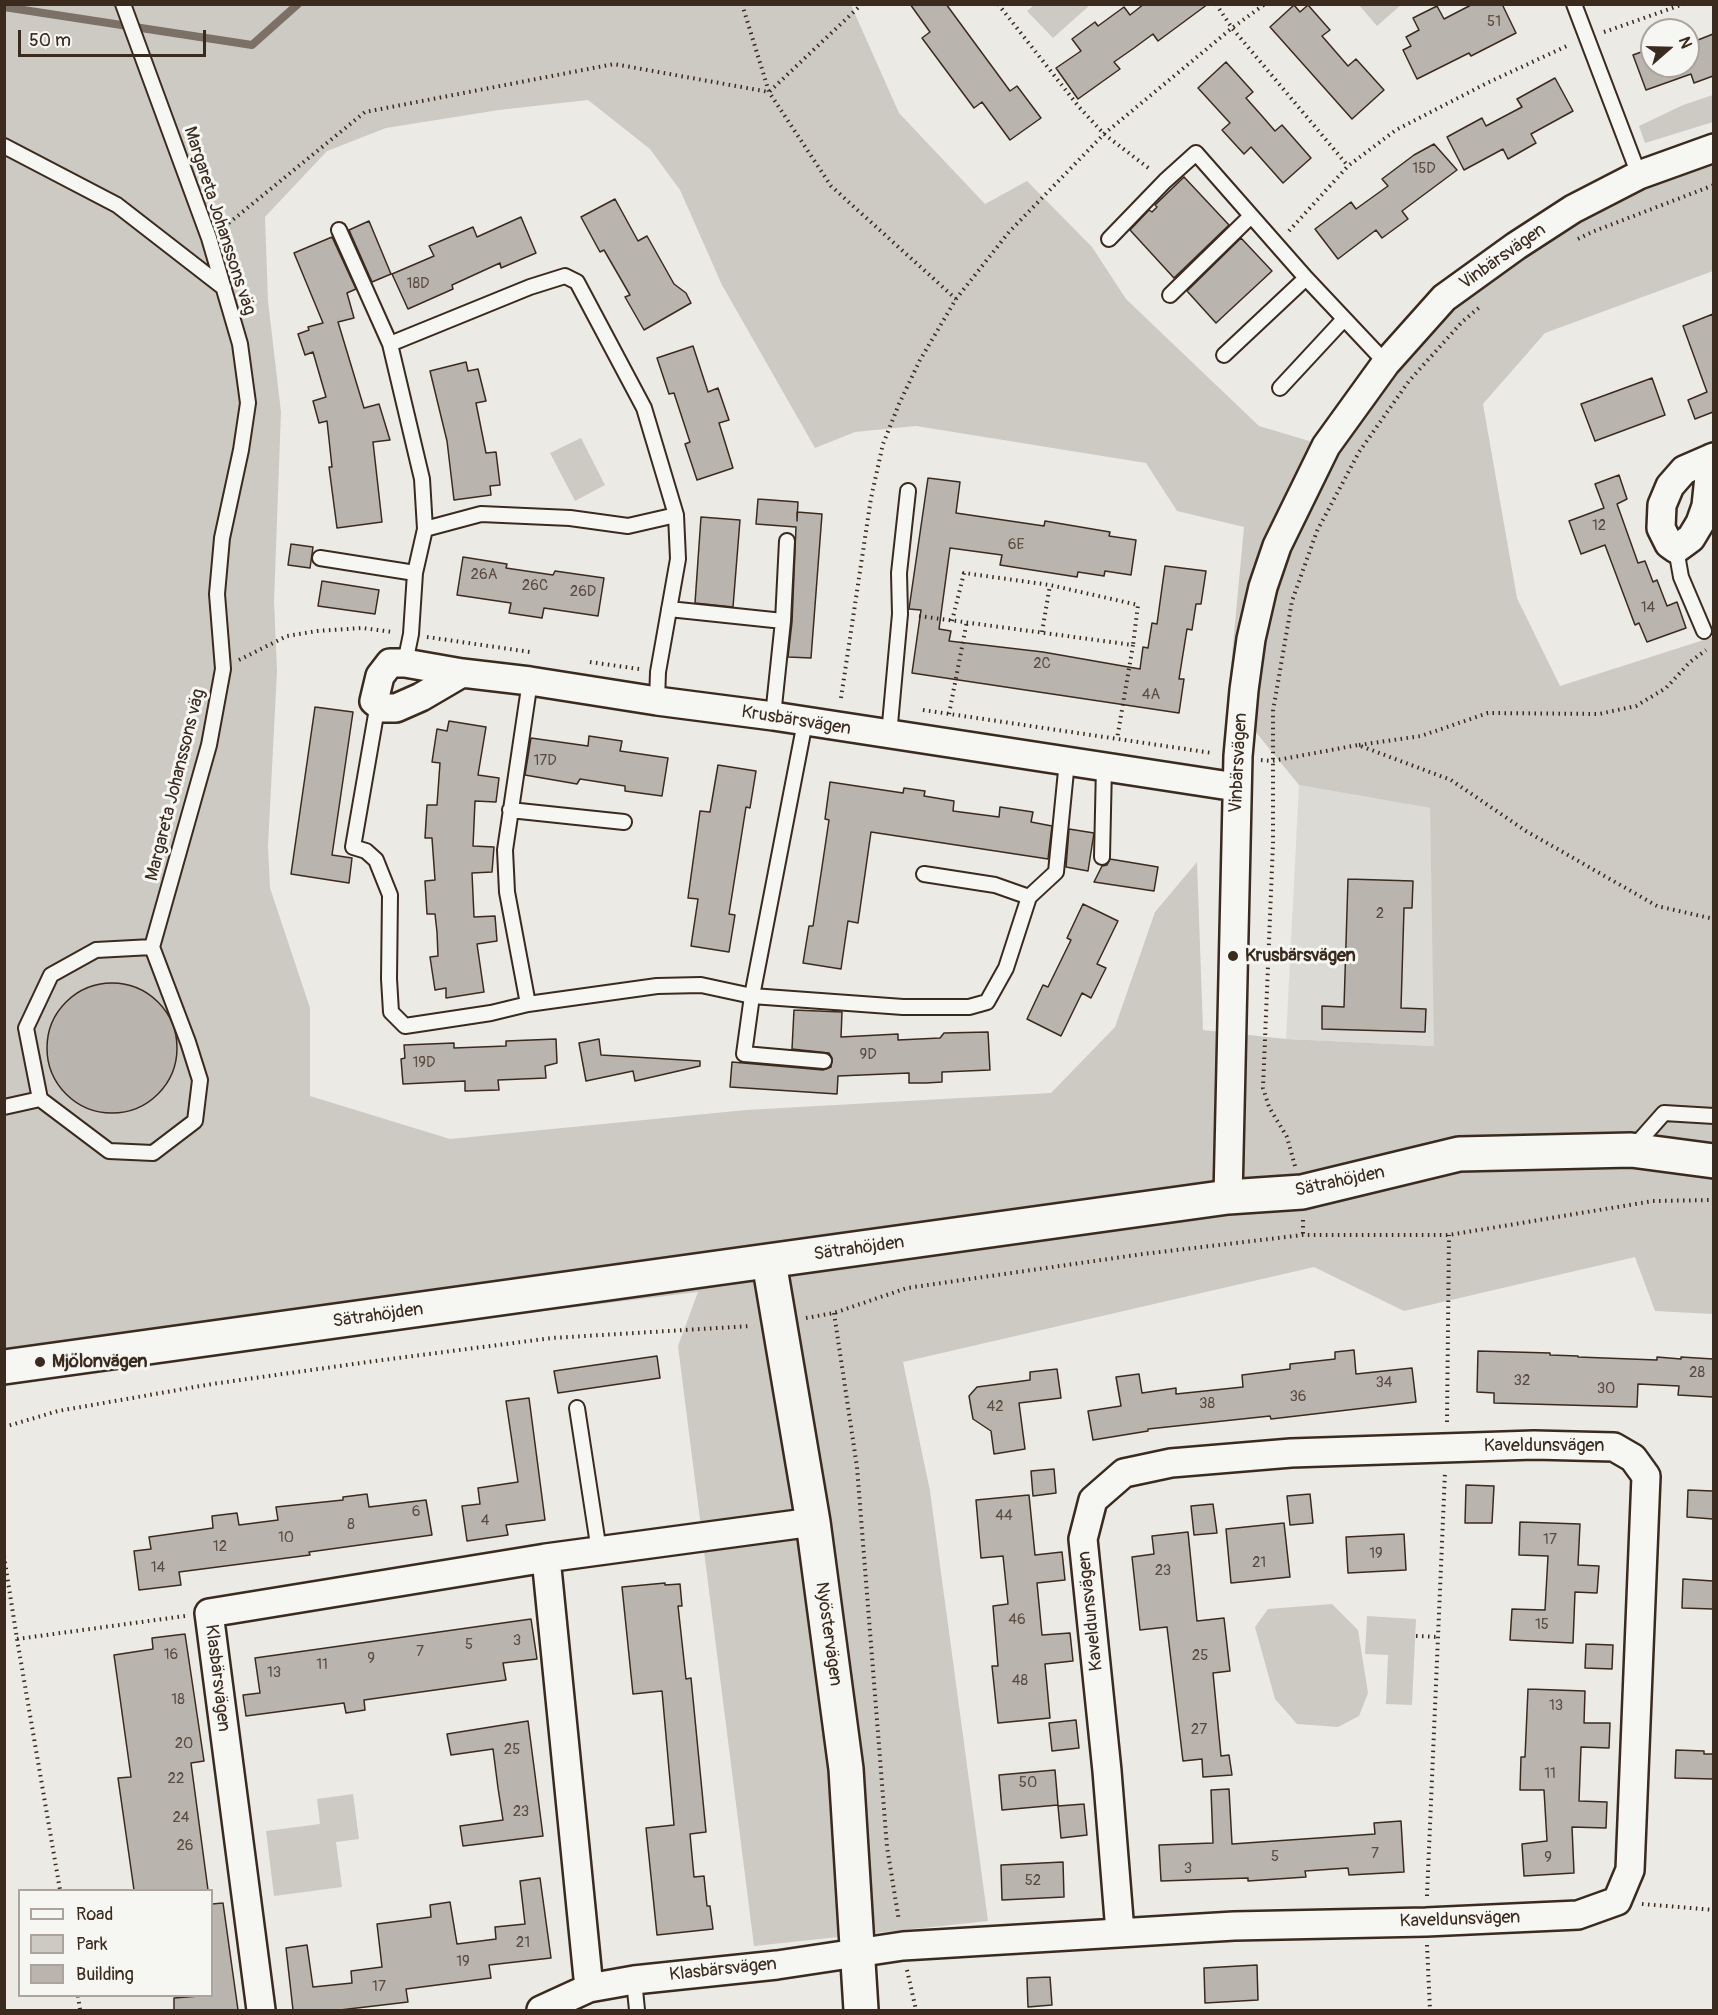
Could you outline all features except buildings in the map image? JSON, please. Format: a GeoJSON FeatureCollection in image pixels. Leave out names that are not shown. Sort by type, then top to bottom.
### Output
{"type":"FeatureCollection","features":[{"type":"Feature","properties":{"kind":"street","name":"Vinbärsvägen"},"geometry":{"type":"LineString","coordinates":[[1228,1197],[1236,787],[1244,690],[1251,639],[1263,587],[1277,546],[1326,446],[1386,363],[1444,298],[1573,208],[1639,175],[1713,148]]}},
{"type":"Feature","properties":{"kind":"street"},"geometry":{"type":"LineString","coordinates":[[1712,458],[1706,506],[1700,523],[1691,538],[1676,549],[1669,544],[1661,528],[1662,505],[1670,486],[1684,470],[1712,458]]}},
{"type":"Feature","properties":{"kind":"street"},"geometry":{"type":"LineString","coordinates":[[405,663],[390,663],[380,676],[374,701],[383,708],[407,705],[462,673]]}},
{"type":"Feature","properties":{"kind":"street","name":"Krusbärsvägen"},"geometry":{"type":"LineString","coordinates":[[405,663],[773,716],[1236,787]]}},
{"type":"Feature","properties":{"kind":"street","name":"Sätrahöjden"},"geometry":{"type":"LineString","coordinates":[[4,1367],[1228,1197],[1302,1192],[1459,1154],[1631,1150],[1713,1161]]}},
{"type":"Feature","properties":{"kind":"street","name":"Nyöstervägen"},"geometry":{"type":"LineString","coordinates":[[768,1262],[813,1522],[846,1769],[861,2010]]}},
{"type":"Feature","properties":{"kind":"street","name":"Kaveldunsvägen"},"geometry":{"type":"LineString","coordinates":[[858,1954],[903,1946],[1120,1932],[1578,1915],[1617,1901],[1630,1870],[1646,1476],[1633,1458],[1614,1447],[1534,1445],[1291,1453],[1171,1463],[1124,1473],[1093,1500],[1083,1539],[1107,1771],[1120,1932]]}},
{"type":"Feature","properties":{"kind":"street","name":"Klasbärsvägen"},"geometry":{"type":"LineString","coordinates":[[261,2010],[209,1613],[546,1558],[813,1522]]}},
{"type":"Feature","properties":{"kind":"street"},"geometry":{"type":"LineString","coordinates":[[546,1558],[589,1988]]}},
{"type":"Feature","properties":{"kind":"street","name":"Klasbärsvägen"},"geometry":{"type":"LineString","coordinates":[[541,2010],[589,1988],[634,1980],[858,1954]]}},
{"type":"Feature","properties":{"kind":"lane","name":"Margareta Johanssons väg"},"geometry":{"type":"LineString","coordinates":[[123,4],[209,238],[240,344],[249,403],[222,538],[218,594],[223,669],[209,745],[152,947]]}},
{"type":"Feature","properties":{"kind":"lane"},"geometry":{"type":"LineString","coordinates":[[1574,4],[1639,175]]}},
{"type":"Feature","properties":{"kind":"lane"},"geometry":{"type":"LineString","coordinates":[[4,146],[117,205],[224,288]]}},
{"type":"Feature","properties":{"kind":"lane"},"geometry":{"type":"LineString","coordinates":[[1109,239],[1165,181],[1196,153],[1306,278],[1386,363]]}},
{"type":"Feature","properties":{"kind":"lane"},"geometry":{"type":"LineString","coordinates":[[1170,295],[1251,216]]}},
{"type":"Feature","properties":{"kind":"lane"},"geometry":{"type":"LineString","coordinates":[[339,230],[390,344],[422,479],[424,529],[415,573],[411,634],[405,663]]}},
{"type":"Feature","properties":{"kind":"lane"},"geometry":{"type":"LineString","coordinates":[[390,344],[530,287],[565,276],[577,282],[644,408],[676,515],[678,559],[658,672],[657,701]]}},
{"type":"Feature","properties":{"kind":"lane"},"geometry":{"type":"LineString","coordinates":[[1224,355],[1306,278]]}},
{"type":"Feature","properties":{"kind":"lane"},"geometry":{"type":"LineString","coordinates":[[1280,388],[1344,319]]}},
{"type":"Feature","properties":{"kind":"lane"},"geometry":{"type":"LineString","coordinates":[[889,735],[900,614],[899,573],[908,491]]}},
{"type":"Feature","properties":{"kind":"lane"},"geometry":{"type":"LineString","coordinates":[[424,529],[482,514],[570,519],[628,526],[676,515]]}},
{"type":"Feature","properties":{"kind":"lane"},"geometry":{"type":"LineString","coordinates":[[773,716],[783,621],[787,541]]}},
{"type":"Feature","properties":{"kind":"lane"},"geometry":{"type":"LineString","coordinates":[[1676,549],[1682,577],[1704,631]]}},
{"type":"Feature","properties":{"kind":"lane"},"geometry":{"type":"LineString","coordinates":[[320,558],[415,573]]}},
{"type":"Feature","properties":{"kind":"lane"},"geometry":{"type":"LineString","coordinates":[[669,609],[783,621]]}},
{"type":"Feature","properties":{"kind":"lane"},"geometry":{"type":"LineString","coordinates":[[528,1004],[507,892],[505,850],[530,681]]}},
{"type":"Feature","properties":{"kind":"lane"},"geometry":{"type":"LineString","coordinates":[[378,703],[353,847],[366,851],[376,860],[390,895],[391,1012],[405,1026],[491,1013],[528,1004],[657,986],[701,985],[752,996],[903,1007],[969,1007],[987,1002],[1006,968],[1029,897],[1056,872],[1067,761]]}},
{"type":"Feature","properties":{"kind":"lane"},"geometry":{"type":"LineString","coordinates":[[805,722],[752,996],[744,1054],[824,1061]]}},
{"type":"Feature","properties":{"kind":"lane"},"geometry":{"type":"LineString","coordinates":[[1102,857],[1104,766]]}},
{"type":"Feature","properties":{"kind":"lane"},"geometry":{"type":"LineString","coordinates":[[510,810],[624,822]]}},
{"type":"Feature","properties":{"kind":"lane"},"geometry":{"type":"LineString","coordinates":[[924,874],[995,885],[1029,897]]}},
{"type":"Feature","properties":{"kind":"lane"},"geometry":{"type":"LineString","coordinates":[[152,947],[200,1080],[195,1120],[153,1153],[109,1151],[40,1099],[26,1028],[51,975],[96,950],[152,947]]}},
{"type":"Feature","properties":{"kind":"lane"},"geometry":{"type":"LineString","coordinates":[[4,1107],[40,1099]]}},
{"type":"Feature","properties":{"kind":"lane"},"geometry":{"type":"LineString","coordinates":[[1631,1150],[1664,1113],[1713,1116]]}},
{"type":"Feature","properties":{"kind":"lane"},"geometry":{"type":"LineString","coordinates":[[577,1408],[599,1551]]}},
{"type":"Feature","properties":{"kind":"lane"},"geometry":{"type":"LineString","coordinates":[[634,1980],[637,2010]]}},
{"type":"Feature","properties":{"kind":"path"},"geometry":{"type":"LineString","coordinates":[[742,4],[769,92],[831,186],[956,300]]}},
{"type":"Feature","properties":{"kind":"path"},"geometry":{"type":"LineString","coordinates":[[769,92],[862,4]]}},
{"type":"Feature","properties":{"kind":"path"},"geometry":{"type":"LineString","coordinates":[[998,4],[1079,107],[1104,134],[1165,181]]}},
{"type":"Feature","properties":{"kind":"path"},"geometry":{"type":"LineString","coordinates":[[1216,4],[1232,28],[1348,166]]}},
{"type":"Feature","properties":{"kind":"path"},"geometry":{"type":"LineString","coordinates":[[841,698],[871,498],[883,444],[920,360],[956,300],[1009,232],[1104,134],[1232,28],[1265,4]]}},
{"type":"Feature","properties":{"kind":"path"},"geometry":{"type":"LineString","coordinates":[[1276,244],[1348,166],[1396,130],[1487,83],[1587,37],[1684,4]]}},
{"type":"Feature","properties":{"kind":"path"},"geometry":{"type":"LineString","coordinates":[[209,238],[365,112],[614,64],[769,92]]}},
{"type":"Feature","properties":{"kind":"path"},"geometry":{"type":"LineString","coordinates":[[1572,242],[1601,228],[1713,185]]}},
{"type":"Feature","properties":{"kind":"path"},"geometry":{"type":"LineString","coordinates":[[1303,1235],[1302,1192],[1287,1137],[1269,1107],[1263,1088],[1273,843],[1273,711],[1292,601],[1317,531],[1359,452],[1409,381],[1462,322],[1488,300]]}},
{"type":"Feature","properties":{"kind":"path"},"geometry":{"type":"LineString","coordinates":[[952,621],[964,573],[1050,585],[1138,605],[1117,739]]}},
{"type":"Feature","properties":{"kind":"path"},"geometry":{"type":"LineString","coordinates":[[1042,632],[1050,585]]}},
{"type":"Feature","properties":{"kind":"path"},"geometry":{"type":"LineString","coordinates":[[900,614],[967,621],[1133,645]]}},
{"type":"Feature","properties":{"kind":"path"},"geometry":{"type":"LineString","coordinates":[[949,714],[967,621]]}},
{"type":"Feature","properties":{"kind":"path"},"geometry":{"type":"LineString","coordinates":[[1272,761],[1421,736],[1488,713],[1599,714],[1636,706],[1666,688],[1690,662],[1706,651],[1704,631]]}},
{"type":"Feature","properties":{"kind":"path"},"geometry":{"type":"LineString","coordinates":[[1358,745],[1450,780],[1526,831],[1657,906],[1713,919]]}},
{"type":"Feature","properties":{"kind":"path"},"geometry":{"type":"LineString","coordinates":[[4,1427],[69,1409],[212,1384],[387,1359],[552,1338],[778,1324],[834,1313],[907,1288],[1143,1254],[1303,1235],[1449,1235],[1653,1201],[1713,1200]]}},
{"type":"Feature","properties":{"kind":"path"},"geometry":{"type":"LineString","coordinates":[[1430,2010],[1426,1922],[1446,1447],[1449,1235]]}},
{"type":"Feature","properties":{"kind":"path"},"geometry":{"type":"LineString","coordinates":[[834,1313],[857,1467],[887,1847],[916,2010]]}},
{"type":"Feature","properties":{"kind":"path"},"geometry":{"type":"LineString","coordinates":[[4,1556],[60,1889]]}},
{"type":"Feature","properties":{"kind":"path"},"geometry":{"type":"LineString","coordinates":[[17,1639],[209,1613]]}},
{"type":"Feature","properties":{"kind":"path"},"geometry":{"type":"LineString","coordinates":[[1416,1636],[1438,1637]]}},
{"type":"Feature","properties":{"kind":"path"},"geometry":{"type":"LineString","coordinates":[[1617,1901],[1713,1910]]}},
{"type":"Feature","properties":{"kind":"shaded area"},"geometry":{"type":"Polygon","coordinates":[[[1299,785],[1430,808],[1435,1046],[1286,1039],[1299,785]]]}},
{"type":"Feature","properties":{"kind":"green space"},"geometry":{"type":"Polygon","coordinates":[[[4,5],[851,5],[899,113],[985,204],[1027,181],[1092,247],[1126,299],[1259,426],[1326,446],[1483,267],[1713,144],[1713,271],[1545,333],[1483,404],[1517,598],[1560,686],[1713,637],[1713,1314],[1655,1311],[1635,1257],[1404,1311],[1314,1267],[903,1362],[930,1491],[988,1921],[754,1946],[678,1346],[698,1292],[5,1377],[4,5]],[[588,100],[499,110],[386,128],[327,151],[265,217],[268,301],[281,412],[274,601],[277,671],[268,846],[270,888],[310,1008],[310,1096],[450,1139],[746,1110],[1051,1093],[1115,1027],[1155,912],[1197,862],[1203,1030],[1286,1039],[1434,1046],[1430,808],[1299,785],[1228,698],[1244,527],[1177,511],[1146,463],[916,426],[855,432],[815,448],[722,285],[680,190],[650,149],[588,100]]]}},
{"type":"Feature","properties":{"kind":"green space"},"geometry":{"type":"Polygon","coordinates":[[[1034,5],[1090,5],[1053,38],[1027,11],[1034,5]]]}},
{"type":"Feature","properties":{"kind":"green space"},"geometry":{"type":"Polygon","coordinates":[[[1359,5],[1401,5],[1377,26],[1359,5]]]}},
{"type":"Feature","properties":{"kind":"green space"},"geometry":{"type":"Polygon","coordinates":[[[1713,95],[1713,122],[1645,143],[1639,126],[1683,105],[1713,95]]]}},
{"type":"Feature","properties":{"kind":"green space"},"geometry":{"type":"Polygon","coordinates":[[[581,438],[605,485],[575,501],[550,453],[581,438]]]}},
{"type":"Feature","properties":{"kind":"green space"},"geometry":{"type":"Polygon","coordinates":[[[1332,1604],[1358,1630],[1368,1693],[1359,1716],[1338,1727],[1297,1724],[1275,1699],[1255,1627],[1268,1609],[1332,1604]]]}},
{"type":"Feature","properties":{"kind":"green space"},"geometry":{"type":"Polygon","coordinates":[[[1367,1616],[1416,1619],[1412,1705],[1386,1704],[1388,1655],[1365,1654],[1367,1616]]]}},
{"type":"Feature","properties":{"kind":"green space"},"geometry":{"type":"Polygon","coordinates":[[[353,1794],[359,1839],[336,1842],[342,1887],[274,1896],[266,1831],[320,1824],[317,1799],[353,1794]]]}},
{"type":"Feature","properties":{"kind":"waterway"},"geometry":{"type":"LineString","coordinates":[[4,7],[252,45],[298,4]]}},
{"type":"Feature","properties":{"kind":"place","name":"Krusbärsvägen"},"geometry":{"type":"Point","coordinates":[1233,956]}},
{"type":"Feature","properties":{"kind":"place","name":"Mjölonvägen"},"geometry":{"type":"Point","coordinates":[40,1362]}}]}
